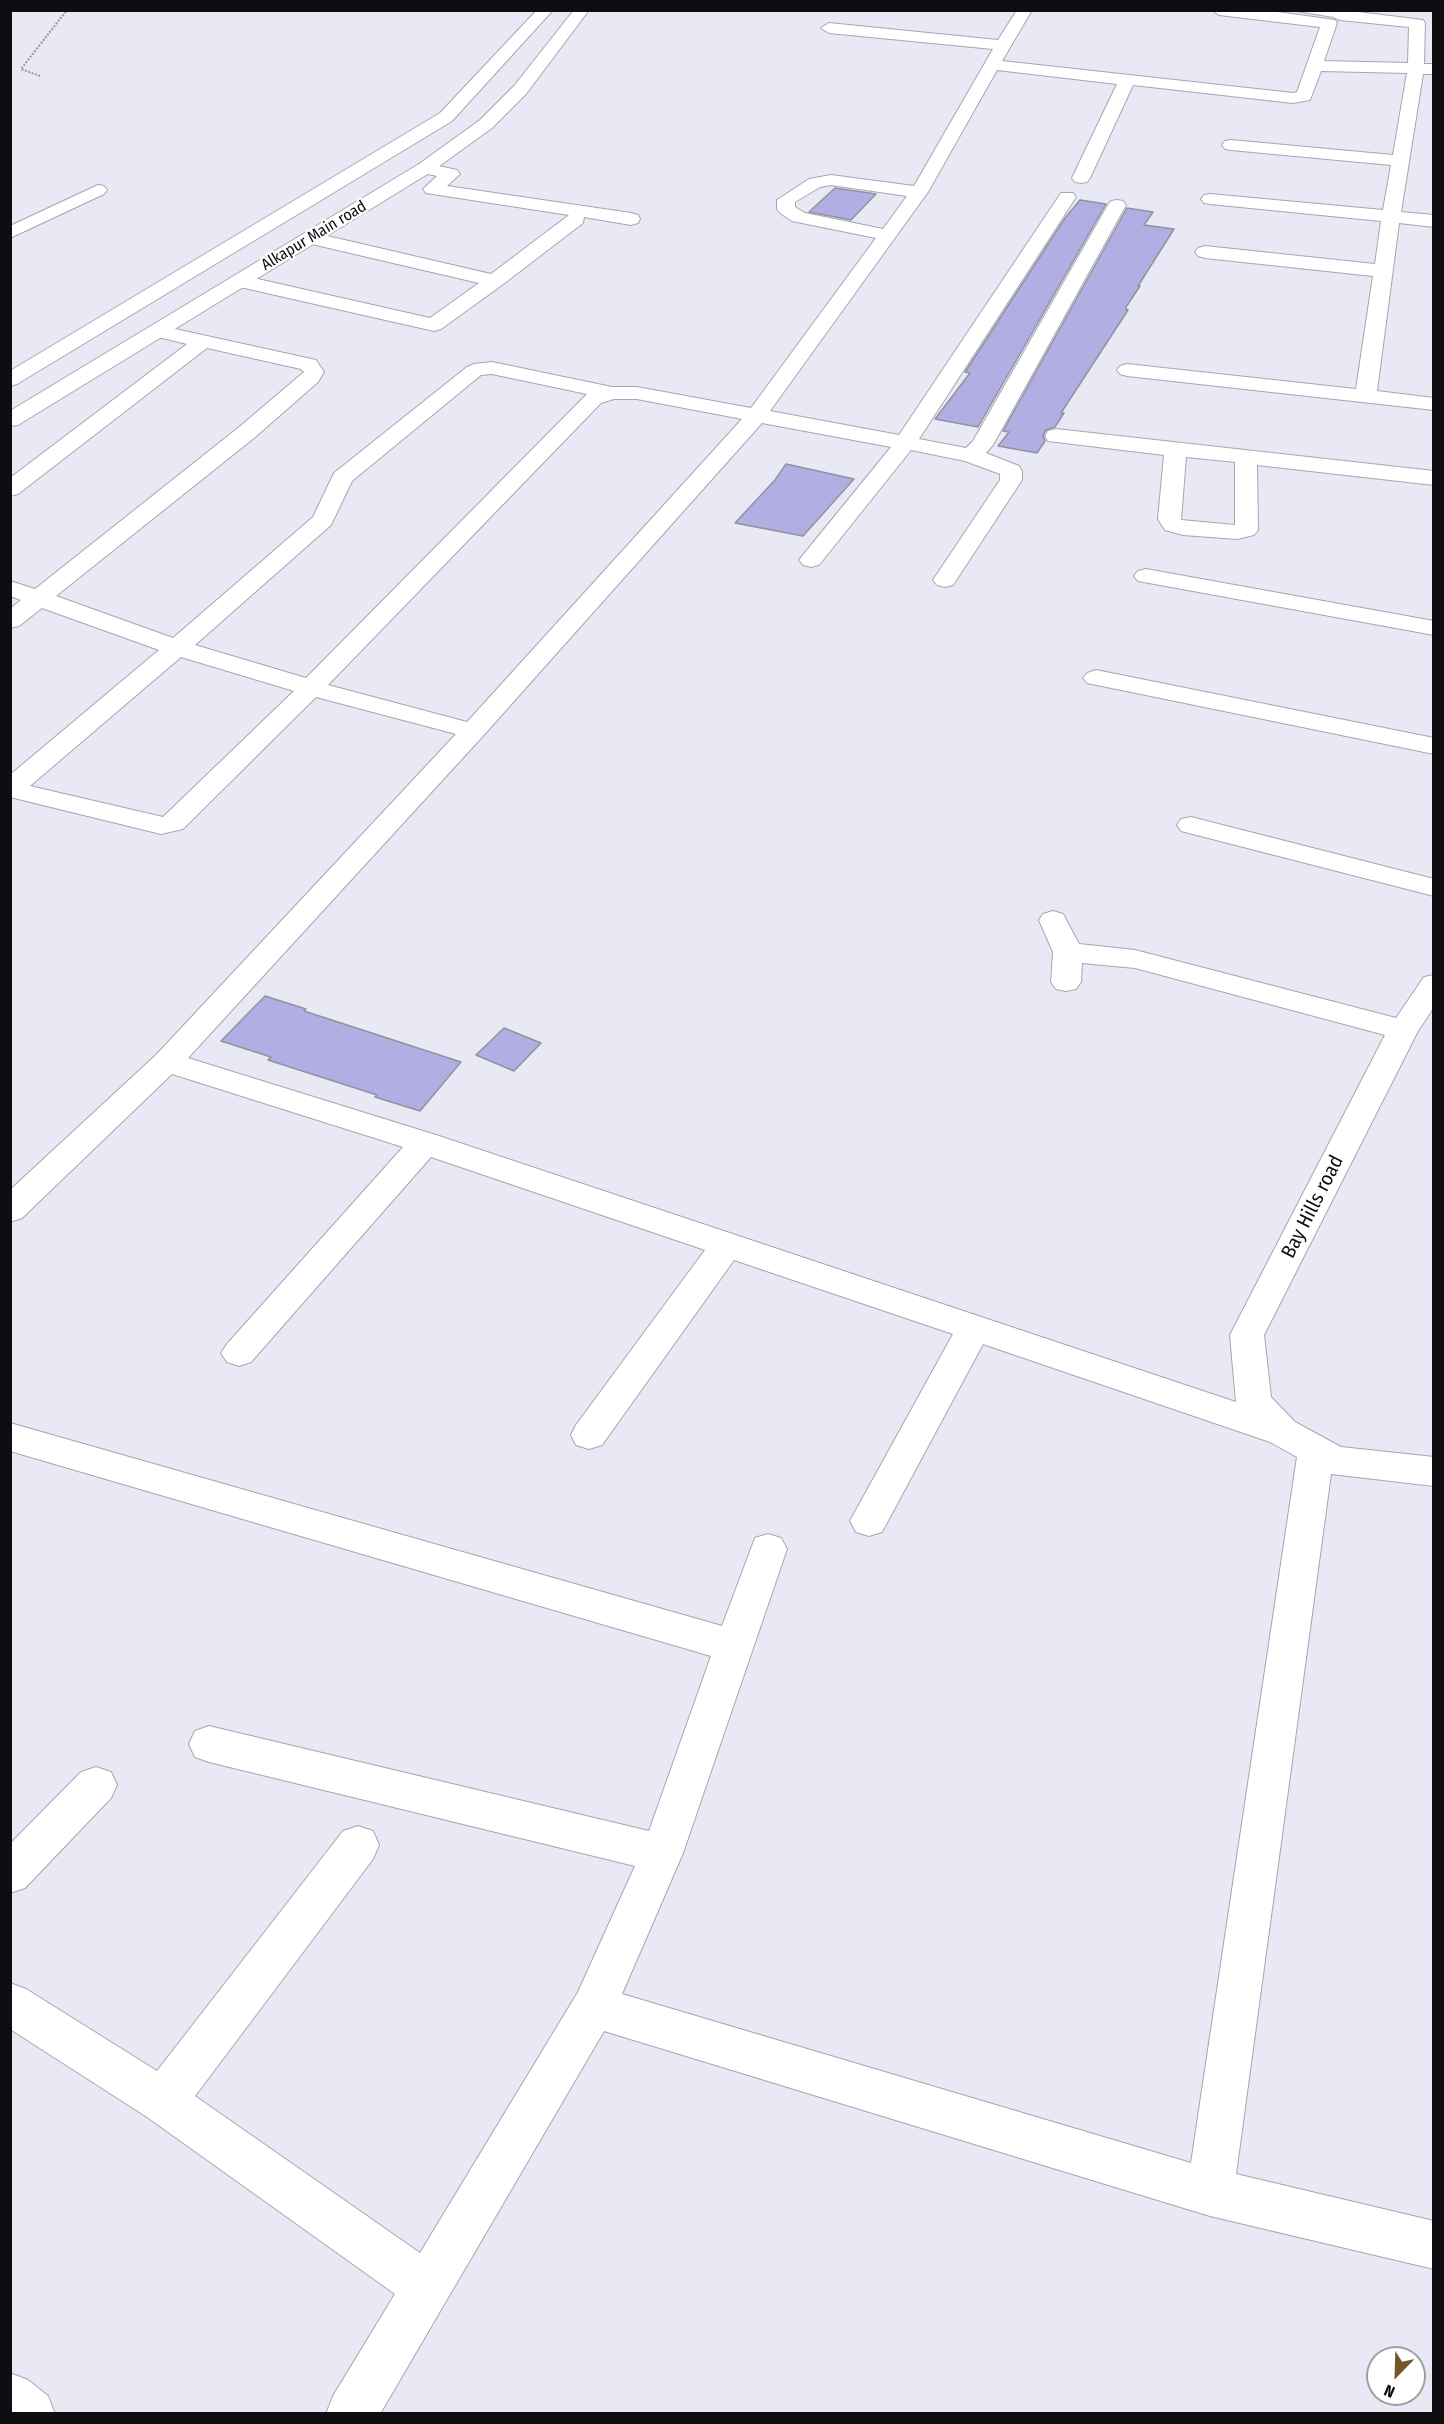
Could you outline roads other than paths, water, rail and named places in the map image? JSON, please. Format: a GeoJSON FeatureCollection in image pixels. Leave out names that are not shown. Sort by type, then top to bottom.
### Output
{"type":"FeatureCollection","features":[{"type":"Feature","properties":{"kind":"street","name":"Alkapur Main road"},"geometry":{"type":"LineString","coordinates":[[10,380],[432,126],[453,110],[546,10]]}},
{"type":"Feature","properties":{"kind":"street","name":"Alkapur Main road"},"geometry":{"type":"LineString","coordinates":[[10,420],[425,168],[486,124],[520,90],[582,10]]}},
{"type":"Feature","properties":{"kind":"street"},"geometry":{"type":"LineString","coordinates":[[829,28],[1002,54],[1127,80],[1300,98],[1304,96],[1329,23],[1220,10]]}},
{"type":"Feature","properties":{"kind":"street"},"geometry":{"type":"LineString","coordinates":[[1340,15],[1417,23],[1425,69],[1400,161],[1366,396]]}},
{"type":"Feature","properties":{"kind":"street"},"geometry":{"type":"LineString","coordinates":[[913,19],[906,27],[1002,54]]}},
{"type":"Feature","properties":{"kind":"street"},"geometry":{"type":"LineString","coordinates":[[10,1210],[167,1062],[473,731],[757,415],[919,192],[1002,54],[1029,20]]}},
{"type":"Feature","properties":{"kind":"street"},"geometry":{"type":"LineString","coordinates":[[1315,66],[1425,69]]}},
{"type":"Feature","properties":{"kind":"street"},"geometry":{"type":"LineString","coordinates":[[1081,177],[1127,80]]}},
{"type":"Feature","properties":{"kind":"street"},"geometry":{"type":"LineString","coordinates":[[453,110],[495,114]]}},
{"type":"Feature","properties":{"kind":"street"},"geometry":{"type":"LineString","coordinates":[[1231,145],[1400,161]]}},
{"type":"Feature","properties":{"kind":"street"},"geometry":{"type":"LineString","coordinates":[[425,168],[451,174],[432,189],[631,219]]}},
{"type":"Feature","properties":{"kind":"street"},"geometry":{"type":"LineString","coordinates":[[888,235],[799,216],[786,209],[786,200],[815,183],[831,180],[919,192]]}},
{"type":"Feature","properties":{"kind":"street"},"geometry":{"type":"LineString","coordinates":[[10,233],[98,190]]}},
{"type":"Feature","properties":{"kind":"street"},"geometry":{"type":"LineString","coordinates":[[811,560],[905,443],[1067,197]]}},
{"type":"Feature","properties":{"kind":"street"},"geometry":{"type":"LineString","coordinates":[[1210,199],[1434,221]]}},
{"type":"Feature","properties":{"kind":"street"},"geometry":{"type":"LineString","coordinates":[[971,455],[982,445],[1117,205]]}},
{"type":"Feature","properties":{"kind":"street"},"geometry":{"type":"LineString","coordinates":[[240,281],[434,325],[576,219]]}},
{"type":"Feature","properties":{"kind":"street"},"geometry":{"type":"LineString","coordinates":[[310,238],[495,281]]}},
{"type":"Feature","properties":{"kind":"street"},"geometry":{"type":"LineString","coordinates":[[1205,252],[1384,271]]}},
{"type":"Feature","properties":{"kind":"street"},"geometry":{"type":"LineString","coordinates":[[10,621],[246,433],[311,378],[314,372],[309,364],[157,331]]}},
{"type":"Feature","properties":{"kind":"street"},"geometry":{"type":"LineString","coordinates":[[10,489],[202,342]]}},
{"type":"Feature","properties":{"kind":"street"},"geometry":{"type":"LineString","coordinates":[[10,789],[177,648],[323,520],[342,478],[474,371],[481,368],[492,368],[612,393],[637,393],[971,455],[1011,471],[1011,480],[945,580]]}},
{"type":"Feature","properties":{"kind":"street"},"geometry":{"type":"LineString","coordinates":[[1127,369],[1434,404]]}},
{"type":"Feature","properties":{"kind":"street"},"geometry":{"type":"LineString","coordinates":[[10,789],[161,826],[173,823],[311,688],[594,399],[612,393]]}},
{"type":"Feature","properties":{"kind":"street"},"geometry":{"type":"LineString","coordinates":[[1056,436],[1434,478]]}},
{"type":"Feature","properties":{"kind":"street"},"geometry":{"type":"LineString","coordinates":[[1176,449],[1168,519],[1173,525],[1184,528],[1237,532],[1246,530],[1246,457]]}},
{"type":"Feature","properties":{"kind":"street"},"geometry":{"type":"LineString","coordinates":[[1146,576],[1434,628]]}},
{"type":"Feature","properties":{"kind":"street"},"geometry":{"type":"LineString","coordinates":[[10,588],[177,648],[311,688],[473,731]]}},
{"type":"Feature","properties":{"kind":"street"},"geometry":{"type":"LineString","coordinates":[[1096,678],[1434,746]]}},
{"type":"Feature","properties":{"kind":"street"},"geometry":{"type":"LineString","coordinates":[[1191,825],[1434,888]]}},
{"type":"Feature","properties":{"kind":"street"},"geometry":{"type":"LineString","coordinates":[[1053,920],[1068,952],[1066,982]]}},
{"type":"Feature","properties":{"kind":"street"},"geometry":{"type":"LineString","coordinates":[[1068,952],[1135,959],[1403,1030]]}},
{"type":"Feature","properties":{"kind":"street","name":"Bay Hills road"},"geometry":{"type":"LineString","coordinates":[[1300,1442],[1254,1402],[1247,1335],[1403,1030],[1434,984]]}},
{"type":"Feature","properties":{"kind":"street"},"geometry":{"type":"LineString","coordinates":[[167,1062],[425,1143],[974,1328],[1300,1442],[1334,1461],[1434,1473]]}},
{"type":"Feature","properties":{"kind":"street"},"geometry":{"type":"LineString","coordinates":[[239,1353],[425,1143]]}},
{"type":"Feature","properties":{"kind":"street"},"geometry":{"type":"LineString","coordinates":[[589,1435],[727,1244]]}},
{"type":"Feature","properties":{"kind":"street"},"geometry":{"type":"LineString","coordinates":[[870,1521],[974,1328]]}},
{"type":"Feature","properties":{"kind":"street"},"geometry":{"type":"LineString","coordinates":[[10,1437],[734,1646]]}},
{"type":"Feature","properties":{"kind":"street"},"geometry":{"type":"LineString","coordinates":[[1210,2192],[1300,1442]]}},
{"type":"Feature","properties":{"kind":"street"},"geometry":{"type":"LineString","coordinates":[[351,2414],[594,2007],[662,1853],[768,1549]]}},
{"type":"Feature","properties":{"kind":"street"},"geometry":{"type":"LineString","coordinates":[[209,1744],[662,1853]]}},
{"type":"Feature","properties":{"kind":"street"},"geometry":{"type":"LineString","coordinates":[[10,1874],[96,1785]]}},
{"type":"Feature","properties":{"kind":"street"},"geometry":{"type":"LineString","coordinates":[[163,2101],[358,1845]]}},
{"type":"Feature","properties":{"kind":"street"},"geometry":{"type":"LineString","coordinates":[[10,2004],[163,2101],[426,2286]]}},
{"type":"Feature","properties":{"kind":"street"},"geometry":{"type":"LineString","coordinates":[[594,2007],[1210,2192],[1434,2245]]}},
{"type":"Feature","properties":{"kind":"street"},"geometry":{"type":"LineString","coordinates":[[10,2398],[30,2414]]}},
{"type":"Feature","properties":{"kind":"lane"},"geometry":{"type":"LineString","coordinates":[[1294,10],[1340,15]]}}]}
